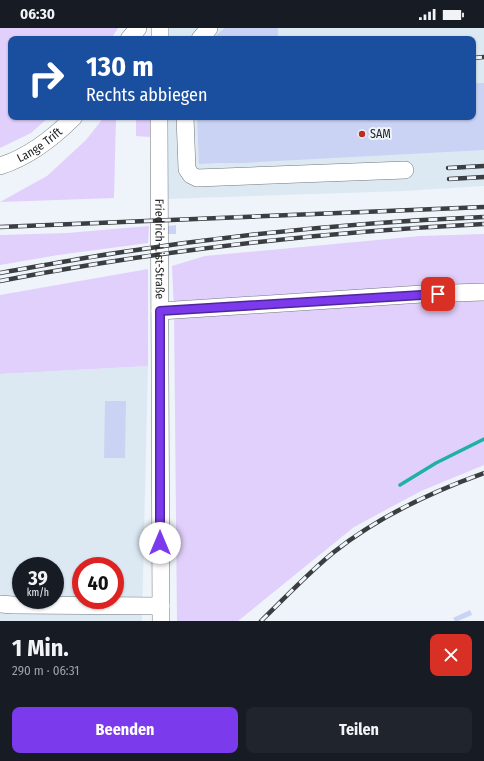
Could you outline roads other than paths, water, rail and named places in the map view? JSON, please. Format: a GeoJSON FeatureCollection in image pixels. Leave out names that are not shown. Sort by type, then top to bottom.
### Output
{"type":"FeatureCollection","features":[{"type":"Feature","properties":{"kind":"street"},"geometry":{"type":"LineString","coordinates":[[202,36],[209,28]]}},
{"type":"Feature","properties":{"kind":"street","name":"Lange Trift"},"geometry":{"type":"LineString","coordinates":[[0,166],[34,150],[61,130],[71,120]]}},
{"type":"Feature","properties":{"kind":"street","name":"Friedrich-List-Straße"},"geometry":{"type":"LineString","coordinates":[[159,120],[161,613]]}},
{"type":"Feature","properties":{"kind":"street"},"geometry":{"type":"LineString","coordinates":[[185,120],[187,170],[196,178],[405,170]]}},
{"type":"Feature","properties":{"kind":"street"},"geometry":{"type":"LineString","coordinates":[[160,311],[422,294],[484,292]]}},
{"type":"Feature","properties":{"kind":"street"},"geometry":{"type":"LineString","coordinates":[[0,604],[13,606],[161,613]]}},
{"type":"Feature","properties":{"kind":"waterway"},"geometry":{"type":"LineString","coordinates":[[400,485],[436,463],[484,439]]}},
{"type":"Feature","properties":{"kind":"railway"},"geometry":{"type":"LineString","coordinates":[[476,58],[484,57]]}},
{"type":"Feature","properties":{"kind":"railway"},"geometry":{"type":"LineString","coordinates":[[448,168],[484,166]]}},
{"type":"Feature","properties":{"kind":"railway"},"geometry":{"type":"LineString","coordinates":[[449,179],[484,177]]}},
{"type":"Feature","properties":{"kind":"railway"},"geometry":{"type":"LineString","coordinates":[[0,227],[484,207]]}},
{"type":"Feature","properties":{"kind":"railway"},"geometry":{"type":"LineString","coordinates":[[0,273],[116,253],[208,240],[392,222],[484,217]]}},
{"type":"Feature","properties":{"kind":"railway"},"geometry":{"type":"LineString","coordinates":[[0,281],[181,251],[302,237],[423,227],[484,224]]}},
{"type":"Feature","properties":{"kind":"railway"},"geometry":{"type":"LineString","coordinates":[[261,621],[324,560],[351,539],[406,506],[444,488],[484,473]]}},
{"type":"Feature","properties":{"kind":"place","name":"SAM"},"geometry":{"type":"Point","coordinates":[362,134]}}]}
